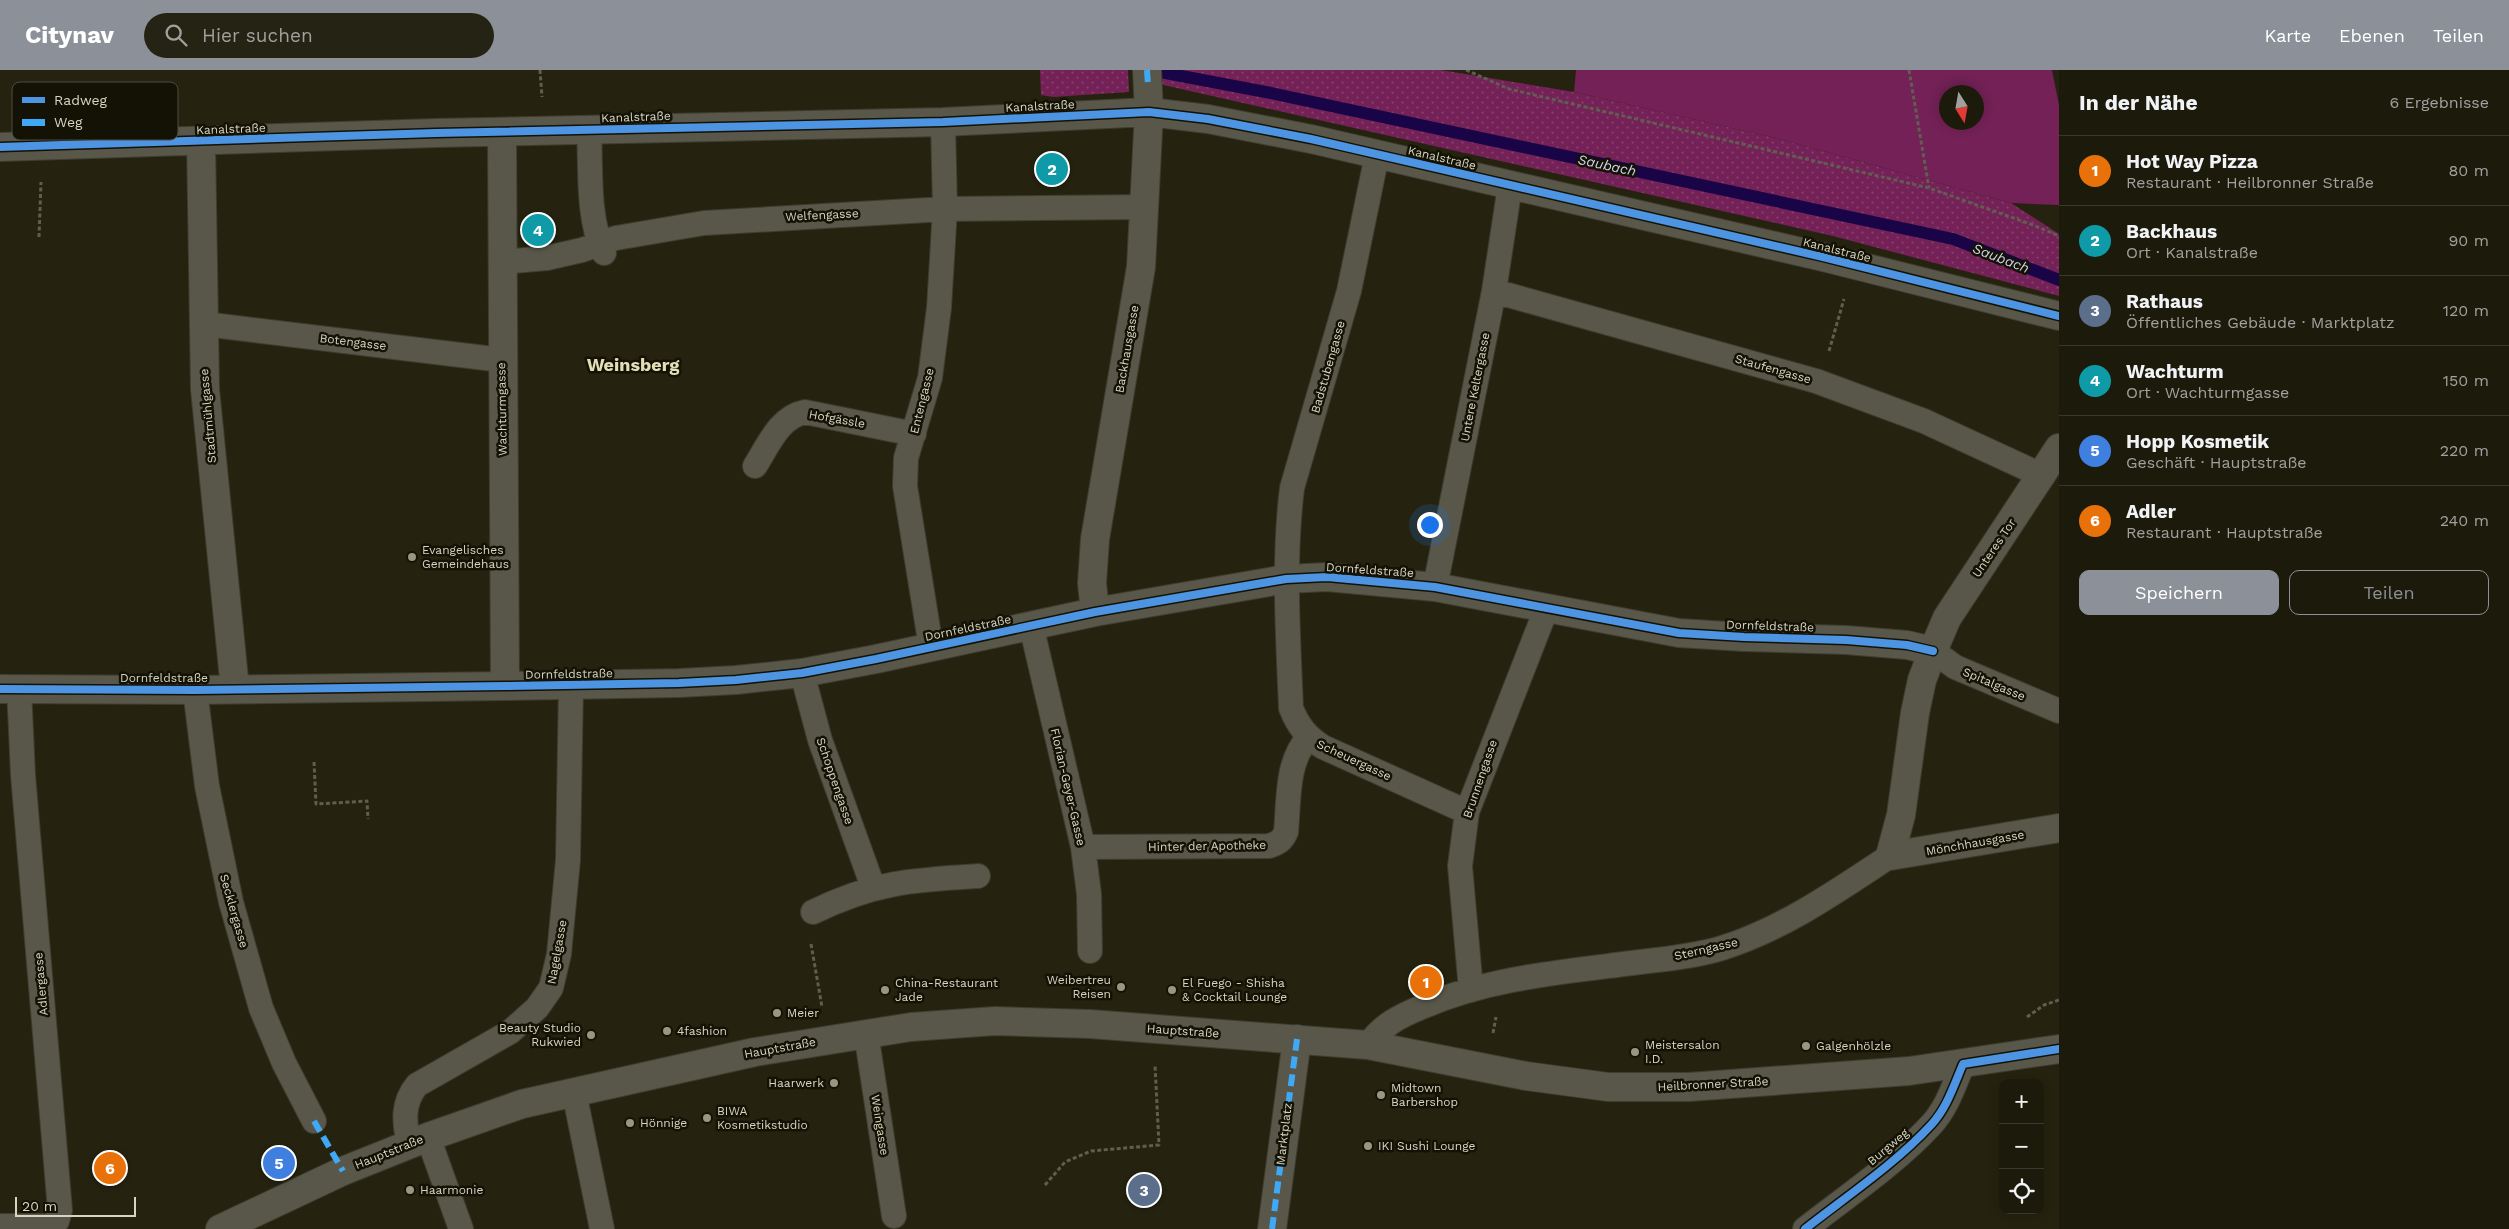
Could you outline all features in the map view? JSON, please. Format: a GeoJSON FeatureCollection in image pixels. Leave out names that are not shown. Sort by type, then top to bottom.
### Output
{"type":"FeatureCollection","features":[{"type":"Feature","properties":{"kind":"street","name":"Backhausgasse"},"geometry":{"type":"LineString","coordinates":[[1095,612],[1092,583],[1095,539],[1141,267],[1149,112],[1147,77]]}},
{"type":"Feature","properties":{"kind":"street","name":"Kanalstraße"},"geometry":{"type":"LineString","coordinates":[[0,147],[502,132],[944,122],[1149,112],[1208,119],[1377,155],[1853,265],[2059,316]]}},
{"type":"Feature","properties":{"kind":"street","name":"Wachturmgasse"},"geometry":{"type":"LineString","coordinates":[[502,132],[505,686]]}},
{"type":"Feature","properties":{"kind":"street","name":"Stadtmühlgasse"},"geometry":{"type":"LineString","coordinates":[[201,142],[205,389],[235,689]]}},
{"type":"Feature","properties":{"kind":"street","name":"Unteres Tor"},"geometry":{"type":"LineString","coordinates":[[1932,651],[1947,618],[2043,476],[2059,448]]}},
{"type":"Feature","properties":{"kind":"street","name":"Dornfeldstraße"},"geometry":{"type":"LineString","coordinates":[[10,688],[195,690],[679,684],[802,673],[1095,612],[1286,579],[1327,577],[1435,587],[1679,633],[1846,640],[1906,645],[1932,651]]}},
{"type":"Feature","properties":{"kind":"street"},"geometry":{"type":"LineString","coordinates":[[1890,856],[1901,815],[1922,680],[1932,651]]}},
{"type":"Feature","properties":{"kind":"street","name":"Mönchhausgasse"},"geometry":{"type":"LineString","coordinates":[[1890,856],[2059,828]]}},
{"type":"Feature","properties":{"kind":"street","name":"Hauptstraße"},"geometry":{"type":"LineString","coordinates":[[220,1229],[344,1171],[419,1141],[522,1104],[756,1052],[866,1034],[911,1027],[995,1022],[1090,1024],[1368,1045]]}},
{"type":"Feature","properties":{"kind":"street","name":"Marktplatz"},"geometry":{"type":"LineString","coordinates":[[1272,1229],[1297,1039]]}},
{"type":"Feature","properties":{"kind":"street","name":"Heilbronner Straße"},"geometry":{"type":"LineString","coordinates":[[1368,1045],[1526,1076],[1608,1087],[1689,1087],[1909,1071],[2059,1050]]}},
{"type":"Feature","properties":{"kind":"lane","name":"Entengasse"},"geometry":{"type":"LineString","coordinates":[[930,647],[905,486],[906,458],[930,378],[939,308],[945,209],[944,122]]}},
{"type":"Feature","properties":{"kind":"lane"},"geometry":{"type":"LineString","coordinates":[[589,130],[593,212],[602,248]]}},
{"type":"Feature","properties":{"kind":"lane","name":"Badstubengasse"},"geometry":{"type":"LineString","coordinates":[[1286,579],[1288,522],[1292,488],[1350,291],[1377,155]]}},
{"type":"Feature","properties":{"kind":"lane","name":"Untere Keltergasse"},"geometry":{"type":"LineString","coordinates":[[1435,587],[1494,291],[1510,186]]}},
{"type":"Feature","properties":{"kind":"lane","name":"Welfengasse"},"geometry":{"type":"LineString","coordinates":[[502,262],[546,258],[602,248],[616,238],[704,223],[945,209],[1145,207]]}},
{"type":"Feature","properties":{"kind":"lane","name":"Staufengasse"},"geometry":{"type":"LineString","coordinates":[[1494,291],[1816,381],[1924,421],[2043,476]]}},
{"type":"Feature","properties":{"kind":"lane","name":"Botengasse"},"geometry":{"type":"LineString","coordinates":[[204,324],[502,360]]}},
{"type":"Feature","properties":{"kind":"lane","name":"Hofgässle"},"geometry":{"type":"LineString","coordinates":[[755,466],[784,421],[793,415],[805,412],[914,434]]}},
{"type":"Feature","properties":{"kind":"lane","name":"Scheuergasse"},"geometry":{"type":"LineString","coordinates":[[1286,579],[1291,708],[1297,723],[1308,738],[1323,747],[1466,812]]}},
{"type":"Feature","properties":{"kind":"lane","name":"Brunnengasse"},"geometry":{"type":"LineString","coordinates":[[1470,990],[1460,866],[1466,812],[1547,607]]}},
{"type":"Feature","properties":{"kind":"lane","name":"Florian-Geyer-Gasse"},"geometry":{"type":"LineString","coordinates":[[1031,626],[1082,847],[1088,894],[1090,951]]}},
{"type":"Feature","properties":{"kind":"lane","name":"Spitalgasse"},"geometry":{"type":"LineString","coordinates":[[1932,651],[1955,667],[2059,711]]}},
{"type":"Feature","properties":{"kind":"lane","name":"Schoppengasse"},"geometry":{"type":"LineString","coordinates":[[802,673],[820,740],[873,887]]}},
{"type":"Feature","properties":{"kind":"lane","name":"Nagelgasse"},"geometry":{"type":"LineString","coordinates":[[461,1229],[419,1141],[405,1126],[406,1105],[411,1092],[417,1085],[510,1032],[537,1008],[550,988],[559,954],[568,860],[571,685]]}},
{"type":"Feature","properties":{"kind":"lane","name":"Adlergasse"},"geometry":{"type":"LineString","coordinates":[[0,1226],[48,1226],[57,1221],[60,1210],[23,775],[10,688]]}},
{"type":"Feature","properties":{"kind":"lane","name":"Secklergasse"},"geometry":{"type":"LineString","coordinates":[[195,690],[207,786],[231,902],[261,1008],[284,1063],[314,1121]]}},
{"type":"Feature","properties":{"kind":"lane","name":"Hinter der Apotheke"},"geometry":{"type":"LineString","coordinates":[[1082,847],[1269,846],[1277,844],[1283,840],[1286,832],[1293,761],[1299,748],[1308,738]]}},
{"type":"Feature","properties":{"kind":"lane","name":"Sterngasse"},"geometry":{"type":"LineString","coordinates":[[1368,1045],[1376,1032],[1396,1018],[1470,990],[1541,975],[1671,958],[1720,949],[1757,936],[1890,856]]}},
{"type":"Feature","properties":{"kind":"lane"},"geometry":{"type":"LineString","coordinates":[[813,912],[842,898],[873,887],[910,880],[978,876]]}},
{"type":"Feature","properties":{"kind":"lane","name":"Weingasse"},"geometry":{"type":"LineString","coordinates":[[866,1034],[894,1216]]}},
{"type":"Feature","properties":{"kind":"lane","name":"Burgweg"},"geometry":{"type":"LineString","coordinates":[[1805,1229],[1898,1155],[1932,1124],[1948,1101],[1963,1064]]}},
{"type":"Feature","properties":{"kind":"lane"},"geometry":{"type":"LineString","coordinates":[[574,1092],[602,1229]]}},
{"type":"Feature","properties":{"kind":"path"},"geometry":{"type":"LineString","coordinates":[[1466,70],[1508,89],[1929,188],[2033,224],[2059,236]]}},
{"type":"Feature","properties":{"kind":"path"},"geometry":{"type":"LineString","coordinates":[[1909,70],[1929,188]]}},
{"type":"Feature","properties":{"kind":"path"},"geometry":{"type":"LineString","coordinates":[[40,237],[42,146]]}},
{"type":"Feature","properties":{"kind":"path"},"geometry":{"type":"LineString","coordinates":[[1816,381],[1834,340],[1853,265]]}},
{"type":"Feature","properties":{"kind":"path"},"geometry":{"type":"LineString","coordinates":[[314,762],[316,804],[367,801],[368,819]]}},
{"type":"Feature","properties":{"kind":"path"},"geometry":{"type":"LineString","coordinates":[[813,952],[822,1012]]}},
{"type":"Feature","properties":{"kind":"path"},"geometry":{"type":"LineString","coordinates":[[2027,1017],[2044,1005],[2059,1000]]}},
{"type":"Feature","properties":{"kind":"path"},"geometry":{"type":"LineString","coordinates":[[1491,1040],[1497,1012]]}},
{"type":"Feature","properties":{"kind":"path"},"geometry":{"type":"LineString","coordinates":[[1045,1185],[1065,1162],[1091,1151],[1159,1145],[1156,1095]]}},
{"type":"Feature","properties":{"kind":"shaded area"},"geometry":{"type":"Polygon","coordinates":[[[1040,70],[1128,70],[1129,92],[1053,97],[1041,95],[1040,70]]]}},
{"type":"Feature","properties":{"kind":"shaded area"},"geometry":{"type":"Polygon","coordinates":[[[1161,70],[1441,70],[1574,92],[1776,138],[2011,203],[2059,234],[2059,296],[1833,236],[1159,84],[1161,70]]]}},
{"type":"Feature","properties":{"kind":"shaded area"},"geometry":{"type":"Polygon","coordinates":[[[1576,70],[2052,70],[2059,105],[2059,205],[2011,203],[1776,138],[1574,92],[1576,70]]]}},
{"type":"Feature","properties":{"kind":"waterway","name":"Saubach"},"geometry":{"type":"LineString","coordinates":[[1150,70],[1271,93],[1953,239],[2059,280]]}},
{"type":"Feature","properties":{"kind":"marked path"},"geometry":{"type":"LineString","coordinates":[[1147,70],[1148,85]]}},
{"type":"Feature","properties":{"kind":"marked path"},"geometry":{"type":"LineString","coordinates":[[1272,1229],[1297,1039]]}},
{"type":"Feature","properties":{"kind":"marked path"},"geometry":{"type":"LineString","coordinates":[[314,1121],[343,1171]]}},
{"type":"Feature","properties":{"kind":"cycle path"},"geometry":{"type":"LineString","coordinates":[[0,147],[436,133],[943,122],[1149,112],[1208,119],[1311,139],[1823,257],[2059,316]]}},
{"type":"Feature","properties":{"kind":"cycle path"},"geometry":{"type":"LineString","coordinates":[[0,689],[195,690],[679,683],[736,680],[802,673],[876,659],[1095,612],[1286,579],[1327,577],[1435,587],[1679,633],[1846,640],[1907,645],[1933,651]]}},
{"type":"Feature","properties":{"kind":"cycle path"},"geometry":{"type":"LineString","coordinates":[[1805,1229],[1902,1153],[1931,1125],[1946,1104],[1963,1064],[2059,1049]]}},
{"type":"Feature","properties":{"kind":"place","name":"Backhaus"},"geometry":{"type":"Point","coordinates":[1052,169]}},
{"type":"Feature","properties":{"kind":"place","name":"Wachturm"},"geometry":{"type":"Point","coordinates":[538,230]}},
{"type":"Feature","properties":{"kind":"place","name":"Evangelisches Gemeindehaus"},"geometry":{"type":"Point","coordinates":[412,557]}},
{"type":"Feature","properties":{"kind":"place","name":"Hot Way Pizza"},"geometry":{"type":"Point","coordinates":[1426,982]}},
{"type":"Feature","properties":{"kind":"place","name":"Weibertreu Reisen"},"geometry":{"type":"Point","coordinates":[1121,987]}},
{"type":"Feature","properties":{"kind":"place","name":"China-Restaurant Jade"},"geometry":{"type":"Point","coordinates":[885,990]}},
{"type":"Feature","properties":{"kind":"place","name":"El Fuego - Shisha & Cocktail Lounge"},"geometry":{"type":"Point","coordinates":[1172,990]}},
{"type":"Feature","properties":{"kind":"place","name":"Meier"},"geometry":{"type":"Point","coordinates":[777,1013]}},
{"type":"Feature","properties":{"kind":"place","name":"4fashion"},"geometry":{"type":"Point","coordinates":[667,1031]}},
{"type":"Feature","properties":{"kind":"place","name":"Beauty Studio Rukwied"},"geometry":{"type":"Point","coordinates":[591,1035]}},
{"type":"Feature","properties":{"kind":"place","name":"Galgenhölzle"},"geometry":{"type":"Point","coordinates":[1806,1046]}},
{"type":"Feature","properties":{"kind":"place","name":"Meistersalon I.D."},"geometry":{"type":"Point","coordinates":[1635,1052]}},
{"type":"Feature","properties":{"kind":"place","name":"Haarwerk"},"geometry":{"type":"Point","coordinates":[834,1083]}},
{"type":"Feature","properties":{"kind":"place","name":"Midtown Barbershop"},"geometry":{"type":"Point","coordinates":[1381,1095]}},
{"type":"Feature","properties":{"kind":"place","name":"BIWA Kosmetikstudio"},"geometry":{"type":"Point","coordinates":[707,1118]}},
{"type":"Feature","properties":{"kind":"place","name":"Hönnige"},"geometry":{"type":"Point","coordinates":[630,1123]}},
{"type":"Feature","properties":{"kind":"place","name":"IKI Sushi Lounge"},"geometry":{"type":"Point","coordinates":[1368,1146]}},
{"type":"Feature","properties":{"kind":"place","name":"Hopp Kosmetik"},"geometry":{"type":"Point","coordinates":[279,1163]}},
{"type":"Feature","properties":{"kind":"place","name":"Adler"},"geometry":{"type":"Point","coordinates":[110,1168]}},
{"type":"Feature","properties":{"kind":"place","name":"Haarmonie"},"geometry":{"type":"Point","coordinates":[410,1190]}},
{"type":"Feature","properties":{"kind":"place","name":"Rathaus"},"geometry":{"type":"Point","coordinates":[1144,1190]}},
{"type":"Feature","properties":{"kind":"district","name":"Weinsberg"},"geometry":{"type":"Point","coordinates":[633,365]}}]}
